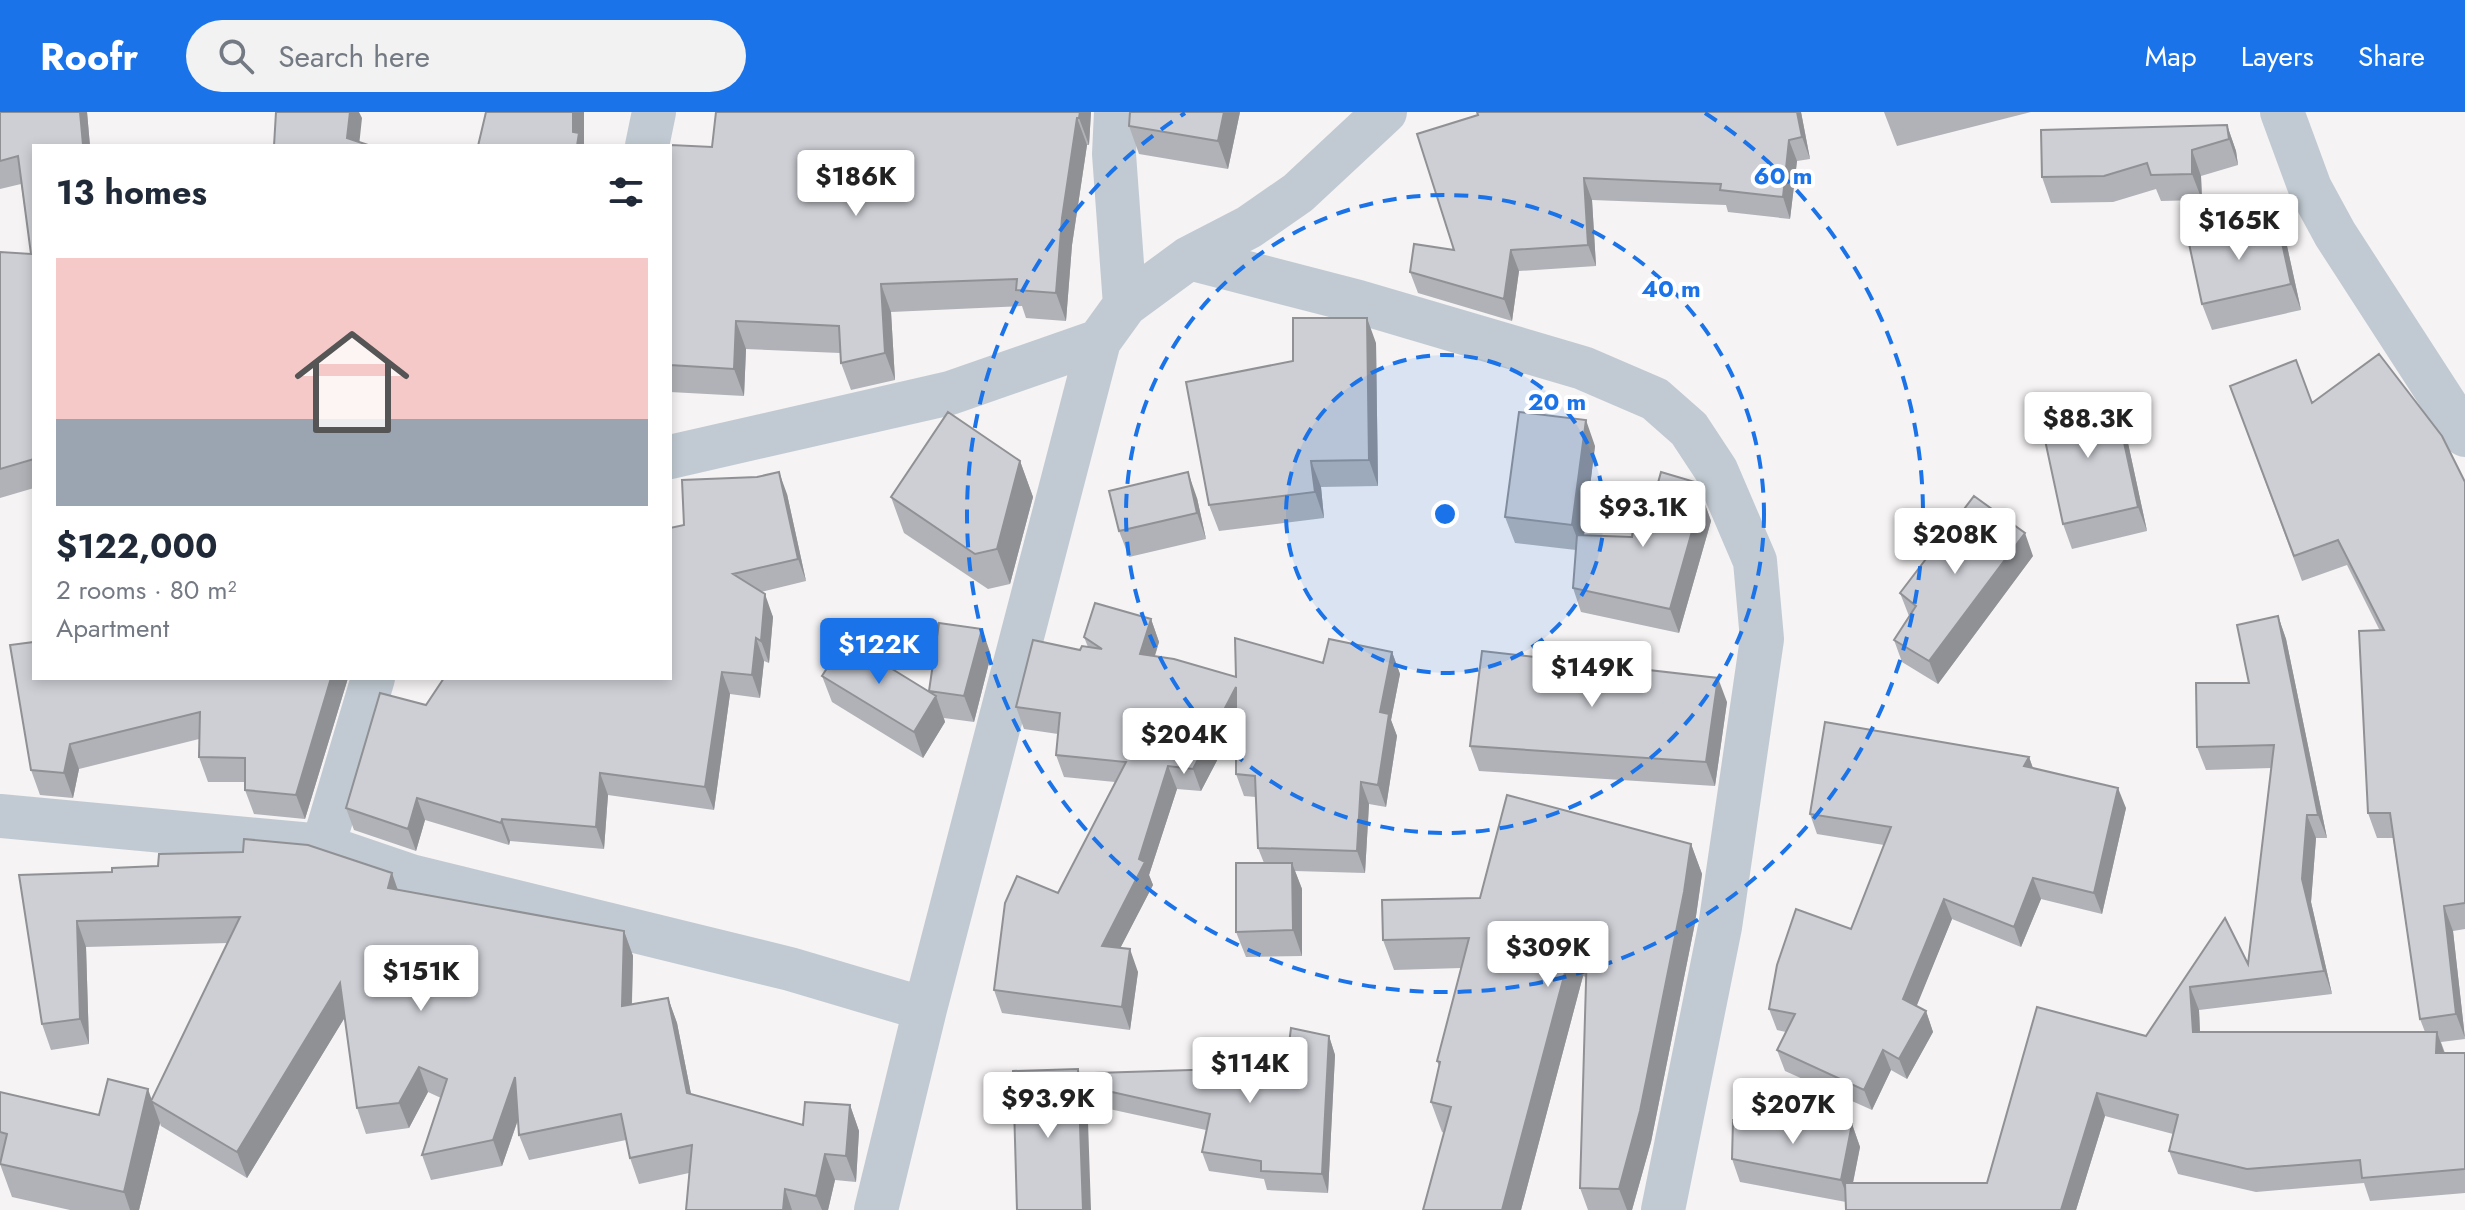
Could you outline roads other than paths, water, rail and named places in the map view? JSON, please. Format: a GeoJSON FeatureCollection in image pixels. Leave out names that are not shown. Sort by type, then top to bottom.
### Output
{"type":"FeatureCollection","features":[{"type":"Feature","properties":{"kind":"street"},"geometry":{"type":"LineString","coordinates":[[647,144],[654,112]]}},
{"type":"Feature","properties":{"kind":"street"},"geometry":{"type":"LineString","coordinates":[[1116,112],[1114,154],[1125,305]]}},
{"type":"Feature","properties":{"kind":"street"},"geometry":{"type":"LineString","coordinates":[[876,1210],[925,1009],[1099,341],[1125,305],[1189,258],[1249,227],[1298,193],[1385,112]]}},
{"type":"Feature","properties":{"kind":"street"},"geometry":{"type":"LineString","coordinates":[[2282,112],[2310,188],[2335,234],[2465,435]]}},
{"type":"Feature","properties":{"kind":"street"},"geometry":{"type":"LineString","coordinates":[[1189,258],[1359,302],[1583,368],[1655,399],[1689,429],[1716,470],[1755,561],[1762,639],[1720,927],[1663,1210]]}},
{"type":"Feature","properties":{"kind":"street"},"geometry":{"type":"LineString","coordinates":[[672,457],[950,393],[1099,341]]}},
{"type":"Feature","properties":{"kind":"street"},"geometry":{"type":"LineString","coordinates":[[323,846],[372,680]]}},
{"type":"Feature","properties":{"kind":"street"},"geometry":{"type":"LineString","coordinates":[[0,816],[323,846],[411,876],[790,969],[925,1009]]}}]}
